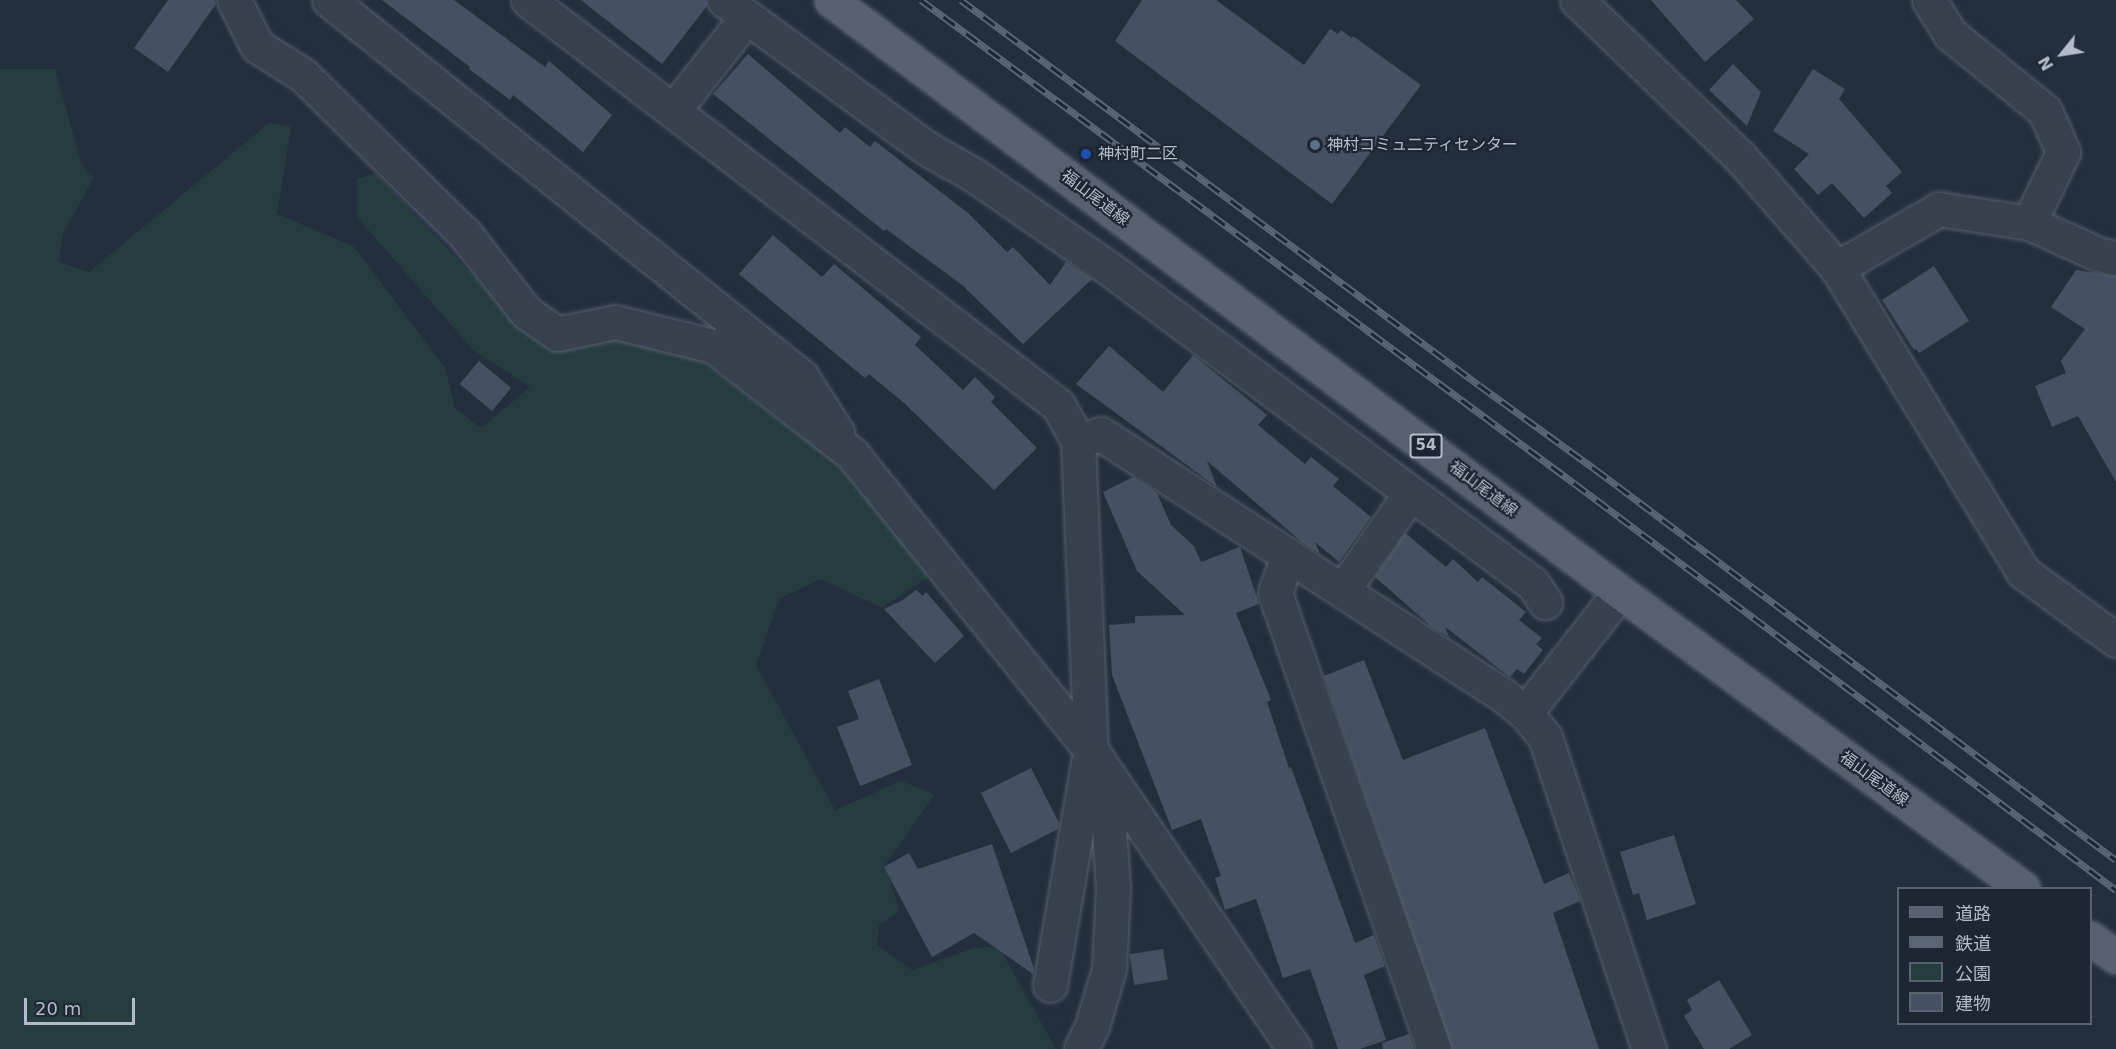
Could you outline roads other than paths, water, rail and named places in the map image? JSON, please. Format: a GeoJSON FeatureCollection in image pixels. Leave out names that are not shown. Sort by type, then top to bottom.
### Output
{"type":"FeatureCollection","features":[{"type":"Feature","properties":{"kind":"main road","name":"福山尾道線"},"geometry":{"type":"LineString","coordinates":[[831,0],[1620,592],[2022,887]]}},
{"type":"Feature","properties":{"kind":"main road"},"geometry":{"type":"LineString","coordinates":[[2092,939],[2116,957]]}},
{"type":"Feature","properties":{"kind":"street"},"geometry":{"type":"LineString","coordinates":[[234,0],[257,46],[303,75],[464,233],[526,312],[549,329],[557,334],[615,322],[713,346],[852,454]]}},
{"type":"Feature","properties":{"kind":"street"},"geometry":{"type":"LineString","coordinates":[[329,0],[801,376],[852,454],[1090,750],[1294,1049]]}},
{"type":"Feature","properties":{"kind":"street"},"geometry":{"type":"LineString","coordinates":[[528,0],[1058,405],[1078,441],[1090,750],[1109,828],[1113,888],[1109,969],[1092,1026],[1081,1049]]}},
{"type":"Feature","properties":{"kind":"street"},"geometry":{"type":"LineString","coordinates":[[1577,0],[1741,158],[1837,268],[2023,572],[2116,640]]}},
{"type":"Feature","properties":{"kind":"street"},"geometry":{"type":"LineString","coordinates":[[1929,0],[1950,34],[2045,111],[2063,152],[2029,223]]}},
{"type":"Feature","properties":{"kind":"street"},"geometry":{"type":"LineString","coordinates":[[673,111],[735,9],[926,148],[974,175],[1107,267],[1533,584],[1545,602]]}},
{"type":"Feature","properties":{"kind":"street"},"geometry":{"type":"LineString","coordinates":[[1837,268],[1939,209],[2029,223],[2098,254],[2116,258]]}},
{"type":"Feature","properties":{"kind":"street"},"geometry":{"type":"LineString","coordinates":[[1078,441],[1101,434],[1503,695],[1525,713],[1545,737],[1649,1049]]}},
{"type":"Feature","properties":{"kind":"street"},"geometry":{"type":"LineString","coordinates":[[1342,590],[1410,494]]}},
{"type":"Feature","properties":{"kind":"street"},"geometry":{"type":"LineString","coordinates":[[1288,555],[1275,593],[1434,1049]]}},
{"type":"Feature","properties":{"kind":"street"},"geometry":{"type":"LineString","coordinates":[[1525,713],[1620,592]]}},
{"type":"Feature","properties":{"kind":"street"},"geometry":{"type":"LineString","coordinates":[[1050,985],[1090,750]]}},
{"type":"Feature","properties":{"kind":"railway"},"geometry":{"type":"LineString","coordinates":[[921,0],[1574,483],[2116,890]]}},
{"type":"Feature","properties":{"kind":"railway"},"geometry":{"type":"LineString","coordinates":[[961,0],[1595,469],[2116,860]]}},
{"type":"Feature","properties":{"kind":"place","name":"神村コミュ二ティセンター"},"geometry":{"type":"Point","coordinates":[1315,145]}},
{"type":"Feature","properties":{"kind":"place","name":"神村町二区"},"geometry":{"type":"Point","coordinates":[1086,154]}}]}
